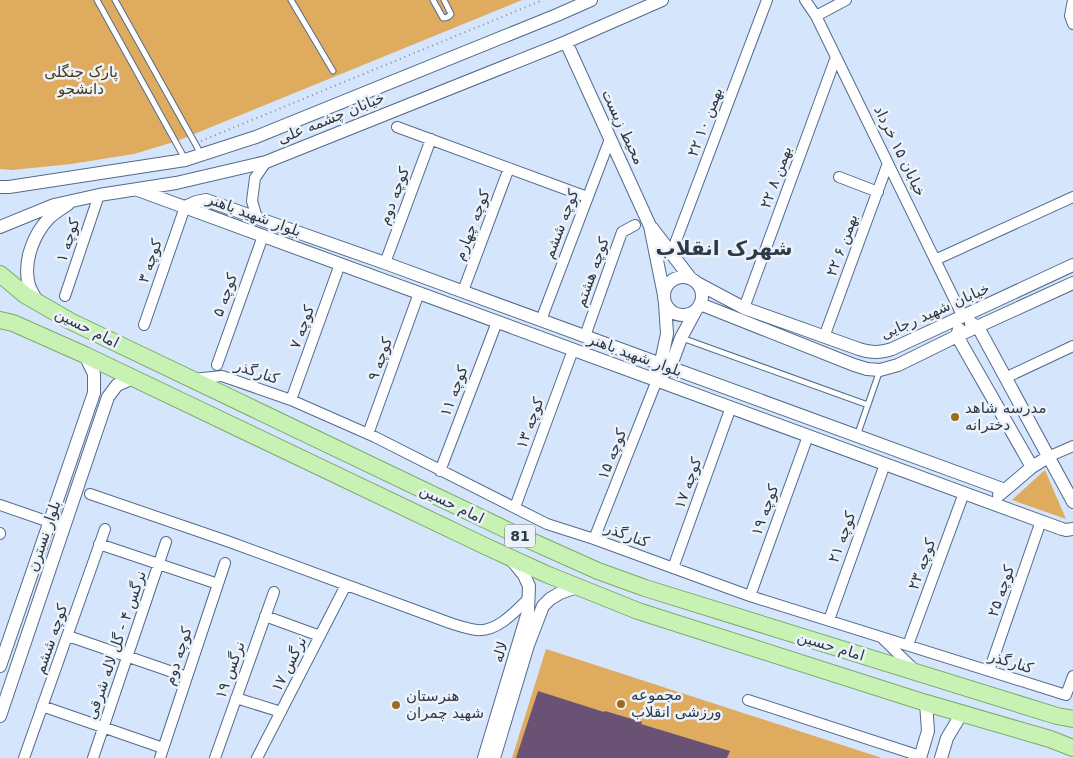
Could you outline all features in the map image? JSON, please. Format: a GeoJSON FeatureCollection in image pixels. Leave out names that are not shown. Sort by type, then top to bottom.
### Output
{"type":"FeatureCollection","features":[{"type":"Feature","properties":{"kind":"main road","name":"امام حسین"},"geometry":{"type":"LineString","coordinates":[[0,274],[25,295],[70,321],[494,524],[598,571],[644,588],[1073,720]]}},
{"type":"Feature","properties":{"kind":"main road","name":"امام حسین"},"geometry":{"type":"LineString","coordinates":[[0,320],[13,323],[85,354],[510,558],[577,587],[638,611],[926,703],[1050,739],[1073,748]]}},
{"type":"Feature","properties":{"kind":"street","name":"خیابان چشمه علی"},"geometry":{"type":"LineString","coordinates":[[0,187],[185,160],[198,149],[256,137],[548,19],[590,0]]}},
{"type":"Feature","properties":{"kind":"street","name":"خیابان چشمه علی"},"geometry":{"type":"LineString","coordinates":[[0,227],[54,205],[99,194],[176,184],[266,162],[566,42],[662,0]]}},
{"type":"Feature","properties":{"kind":"street","name":"۲۲ بهمن ۱۰"},"geometry":{"type":"LineString","coordinates":[[672,254],[767,0]]}},
{"type":"Feature","properties":{"kind":"street","name":"خیابان ۱۵ خرداد"},"geometry":{"type":"LineString","coordinates":[[805,0],[816,16],[963,317]]}},
{"type":"Feature","properties":{"kind":"street"},"geometry":{"type":"LineString","coordinates":[[816,16],[846,0]]}},
{"type":"Feature","properties":{"kind":"street"},"geometry":{"type":"LineString","coordinates":[[1072,0],[1070,16],[1073,24]]}},
{"type":"Feature","properties":{"kind":"street","name":"محیط زیست"},"geometry":{"type":"LineString","coordinates":[[566,42],[650,226],[665,299],[667,334],[665,366]]}},
{"type":"Feature","properties":{"kind":"street","name":"۲۲ بهمن ۸"},"geometry":{"type":"LineString","coordinates":[[744,308],[836,57]]}},
{"type":"Feature","properties":{"kind":"street"},"geometry":{"type":"LineString","coordinates":[[397,127],[587,198]]}},
{"type":"Feature","properties":{"kind":"street","name":"کوچه ششم"},"geometry":{"type":"LineString","coordinates":[[541,320],[610,139]]}},
{"type":"Feature","properties":{"kind":"street","name":"کوچه دوم"},"geometry":{"type":"LineString","coordinates":[[385,263],[431,140]]}},
{"type":"Feature","properties":{"kind":"street"},"geometry":{"type":"LineString","coordinates":[[257,218],[252,201],[254,178],[266,162]]}},
{"type":"Feature","properties":{"kind":"street","name":"۲۲ بهمن ۶"},"geometry":{"type":"LineString","coordinates":[[824,337],[888,163]]}},
{"type":"Feature","properties":{"kind":"street","name":"کوچه چهارم"},"geometry":{"type":"LineString","coordinates":[[463,291],[509,168]]}},
{"type":"Feature","properties":{"kind":"street"},"geometry":{"type":"LineString","coordinates":[[839,176],[878,192]]}},
{"type":"Feature","properties":{"kind":"street","name":"بلوار شهید باهنر"},"geometry":{"type":"LineString","coordinates":[[138,190],[1041,521],[1066,530],[1073,529]]}},
{"type":"Feature","properties":{"kind":"street","name":"کوچه ۱"},"geometry":{"type":"LineString","coordinates":[[66,296],[99,194]]}},
{"type":"Feature","properties":{"kind":"street"},"geometry":{"type":"LineString","coordinates":[[935,260],[1073,197]]}},
{"type":"Feature","properties":{"kind":"street"},"geometry":{"type":"LineString","coordinates":[[38,302],[28,282],[28,268],[34,243],[48,219],[75,200]]}},
{"type":"Feature","properties":{"kind":"street","name":"بلوار شهید باهنر"},"geometry":{"type":"LineString","coordinates":[[185,207],[206,200],[463,291],[1005,490]]}},
{"type":"Feature","properties":{"kind":"street","name":"کوچه ۳"},"geometry":{"type":"LineString","coordinates":[[144,325],[185,207]]}},
{"type":"Feature","properties":{"kind":"street","name":"کوچه هشتم"},"geometry":{"type":"LineString","coordinates":[[585,336],[622,232],[635,225]]}},
{"type":"Feature","properties":{"kind":"street","name":"محیط زیست"},"geometry":{"type":"LineString","coordinates":[[650,226],[694,281]]}},
{"type":"Feature","properties":{"kind":"street","name":"کوچه ۵"},"geometry":{"type":"LineString","coordinates":[[216,365],[263,236]]}},
{"type":"Feature","properties":{"kind":"street","name":"کوچه ۷"},"geometry":{"type":"LineString","coordinates":[[291,400],[340,264]]}},
{"type":"Feature","properties":{"kind":"street","name":"خیابان شهید رجایی"},"geometry":{"type":"LineString","coordinates":[[694,281],[744,308],[859,349],[880,353],[963,317],[1073,265]]}},
{"type":"Feature","properties":{"kind":"street"},"geometry":{"type":"LineString","coordinates":[[657,380],[698,307],[702,297],[701,290],[694,281],[684,277],[670,282],[666,288],[665,299],[669,309],[682,315],[690,314],[698,307]]}},
{"type":"Feature","properties":{"kind":"street"},"geometry":{"type":"LineString","coordinates":[[698,307],[854,365],[880,370],[898,364],[1073,283]]}},
{"type":"Feature","properties":{"kind":"street","name":"کوچه ۹"},"geometry":{"type":"LineString","coordinates":[[368,434],[419,293]]}},
{"type":"Feature","properties":{"kind":"street"},"geometry":{"type":"LineString","coordinates":[[1032,467],[958,336],[963,317],[978,327],[1073,502]]}},
{"type":"Feature","properties":{"kind":"street","name":"کوچه ۱۱"},"geometry":{"type":"LineString","coordinates":[[440,471],[497,322]]}},
{"type":"Feature","properties":{"kind":"street"},"geometry":{"type":"LineString","coordinates":[[1005,378],[1073,346]]}},
{"type":"Feature","properties":{"kind":"street","name":"کوچه ۱۳"},"geometry":{"type":"LineString","coordinates":[[515,507],[574,350]]}},
{"type":"Feature","properties":{"kind":"street","name":"بلوار نسترن"},"geometry":{"type":"LineString","coordinates":[[0,666],[94,393],[94,374],[85,354]]}},
{"type":"Feature","properties":{"kind":"street","name":"کنارگذر"},"geometry":{"type":"LineString","coordinates":[[192,379],[222,376],[291,400],[368,434],[547,524],[594,539],[750,596],[1066,695],[1073,676]]}},
{"type":"Feature","properties":{"kind":"street","name":"بلوار نسترن"},"geometry":{"type":"LineString","coordinates":[[0,716],[108,397],[117,385],[133,378]]}},
{"type":"Feature","properties":{"kind":"street","name":"کوچه ۱۵"},"geometry":{"type":"LineString","coordinates":[[594,539],[657,380]]}},
{"type":"Feature","properties":{"kind":"street","name":"کوچه ۱۷"},"geometry":{"type":"LineString","coordinates":[[673,568],[731,408]]}},
{"type":"Feature","properties":{"kind":"street","name":"کوچه ۱۹"},"geometry":{"type":"LineString","coordinates":[[750,596],[808,436]]}},
{"type":"Feature","properties":{"kind":"street"},"geometry":{"type":"LineString","coordinates":[[990,502],[1032,467],[1048,457],[1073,446]]}},
{"type":"Feature","properties":{"kind":"street","name":"کوچه ۲۱"},"geometry":{"type":"LineString","coordinates":[[829,620],[885,464]]}},
{"type":"Feature","properties":{"kind":"street","name":"کوچه ۲۳"},"geometry":{"type":"LineString","coordinates":[[908,645],[964,493]]}},
{"type":"Feature","properties":{"kind":"street"},"geometry":{"type":"LineString","coordinates":[[90,494],[227,541],[450,623],[479,630],[492,628],[504,621],[529,598],[539,598],[543,606],[560,593],[577,587]]}},
{"type":"Feature","properties":{"kind":"street"},"geometry":{"type":"LineString","coordinates":[[0,505],[64,527]]}},
{"type":"Feature","properties":{"kind":"street","name":"کوچه ۲۵"},"geometry":{"type":"LineString","coordinates":[[989,671],[1041,521]]}},
{"type":"Feature","properties":{"kind":"street","name":"کوچه ششم"},"geometry":{"type":"LineString","coordinates":[[24,758],[104,529]]}},
{"type":"Feature","properties":{"kind":"street","name":"نرگس ۴ - گل لاله شرقی"},"geometry":{"type":"LineString","coordinates":[[93,758],[166,542]]}},
{"type":"Feature","properties":{"kind":"street"},"geometry":{"type":"LineString","coordinates":[[99,544],[218,584]]}},
{"type":"Feature","properties":{"kind":"street","name":"لاله"},"geometry":{"type":"LineString","coordinates":[[484,758],[528,612],[529,586],[510,558]]}},
{"type":"Feature","properties":{"kind":"street","name":"کوچه دوم"},"geometry":{"type":"LineString","coordinates":[[162,753],[225,563]]}},
{"type":"Feature","properties":{"kind":"street","name":"نرگس ۱۷"},"geometry":{"type":"LineString","coordinates":[[258,758],[346,584]]}},
{"type":"Feature","properties":{"kind":"street","name":"نرگس ۱۹"},"geometry":{"type":"LineString","coordinates":[[215,758],[274,592]]}},
{"type":"Feature","properties":{"kind":"street","name":"لاله"},"geometry":{"type":"LineString","coordinates":[[494,758],[528,645],[543,606]]}},
{"type":"Feature","properties":{"kind":"street"},"geometry":{"type":"LineString","coordinates":[[265,616],[320,636]]}},
{"type":"Feature","properties":{"kind":"street"},"geometry":{"type":"LineString","coordinates":[[68,636],[187,677]]}},
{"type":"Feature","properties":{"kind":"street"},"geometry":{"type":"LineString","coordinates":[[881,637],[917,673]]}},
{"type":"Feature","properties":{"kind":"street"},"geometry":{"type":"LineString","coordinates":[[236,698],[281,712]]}},
{"type":"Feature","properties":{"kind":"street"},"geometry":{"type":"LineString","coordinates":[[748,700],[920,757],[928,731],[926,703]]}},
{"type":"Feature","properties":{"kind":"street"},"geometry":{"type":"LineString","coordinates":[[42,706],[104,727],[162,753]]}},
{"type":"Feature","properties":{"kind":"street"},"geometry":{"type":"LineString","coordinates":[[940,758],[947,738],[962,713]]}},
{"type":"Feature","properties":{"kind":"street"},"geometry":{"type":"LineString","coordinates":[[928,731],[938,731],[947,738]]}},
{"type":"Feature","properties":{"kind":"lane"},"geometry":{"type":"LineString","coordinates":[[97,0],[185,160]]}},
{"type":"Feature","properties":{"kind":"lane"},"geometry":{"type":"LineString","coordinates":[[115,0],[198,149]]}},
{"type":"Feature","properties":{"kind":"lane"},"geometry":{"type":"LineString","coordinates":[[292,0],[333,71]]}},
{"type":"Feature","properties":{"kind":"lane"},"geometry":{"type":"LineString","coordinates":[[433,0],[443,18],[446,18],[452,14],[444,0]]}},
{"type":"Feature","properties":{"kind":"lane"},"geometry":{"type":"LineString","coordinates":[[681,338],[868,405]]}},
{"type":"Feature","properties":{"kind":"lane"},"geometry":{"type":"LineString","coordinates":[[857,436],[880,370]]}},
{"type":"Feature","properties":{"kind":"path"},"geometry":{"type":"LineString","coordinates":[[198,149],[543,0]]}},
{"type":"Feature","properties":{"kind":"green space","name":"پارک جنگلی دانشجو"},"geometry":{"type":"Polygon","coordinates":[[[0,0],[522,0],[177,141],[134,154],[71,164],[12,170],[0,169],[0,0]]]}},
{"type":"Feature","properties":{"kind":"green space"},"geometry":{"type":"Polygon","coordinates":[[[1045,470],[1066,519],[1012,500],[1045,470]]]}},
{"type":"Feature","properties":{"kind":"green space","name":"مجموعه ورزشی انقلاب"},"geometry":{"type":"Polygon","coordinates":[[[546,649],[882,758],[512,758],[546,649]]]}},
{"type":"Feature","properties":{"kind":"building"},"geometry":{"type":"Polygon","coordinates":[[[538,691],[730,751],[727,758],[516,758],[538,691]]]}},
{"type":"Feature","properties":{"kind":"place","name":"مدرسه شاهد دخترانه"},"geometry":{"type":"Point","coordinates":[955,417]}},
{"type":"Feature","properties":{"kind":"place","name":"مجموعه ورزشی انقلاب"},"geometry":{"type":"Point","coordinates":[621,704]}},
{"type":"Feature","properties":{"kind":"place","name":"هنرستان شهید چمران"},"geometry":{"type":"Point","coordinates":[396,705]}},
{"type":"Feature","properties":{"kind":"district","name":"شهرک انقلاب"},"geometry":{"type":"Point","coordinates":[724,248]}}]}
